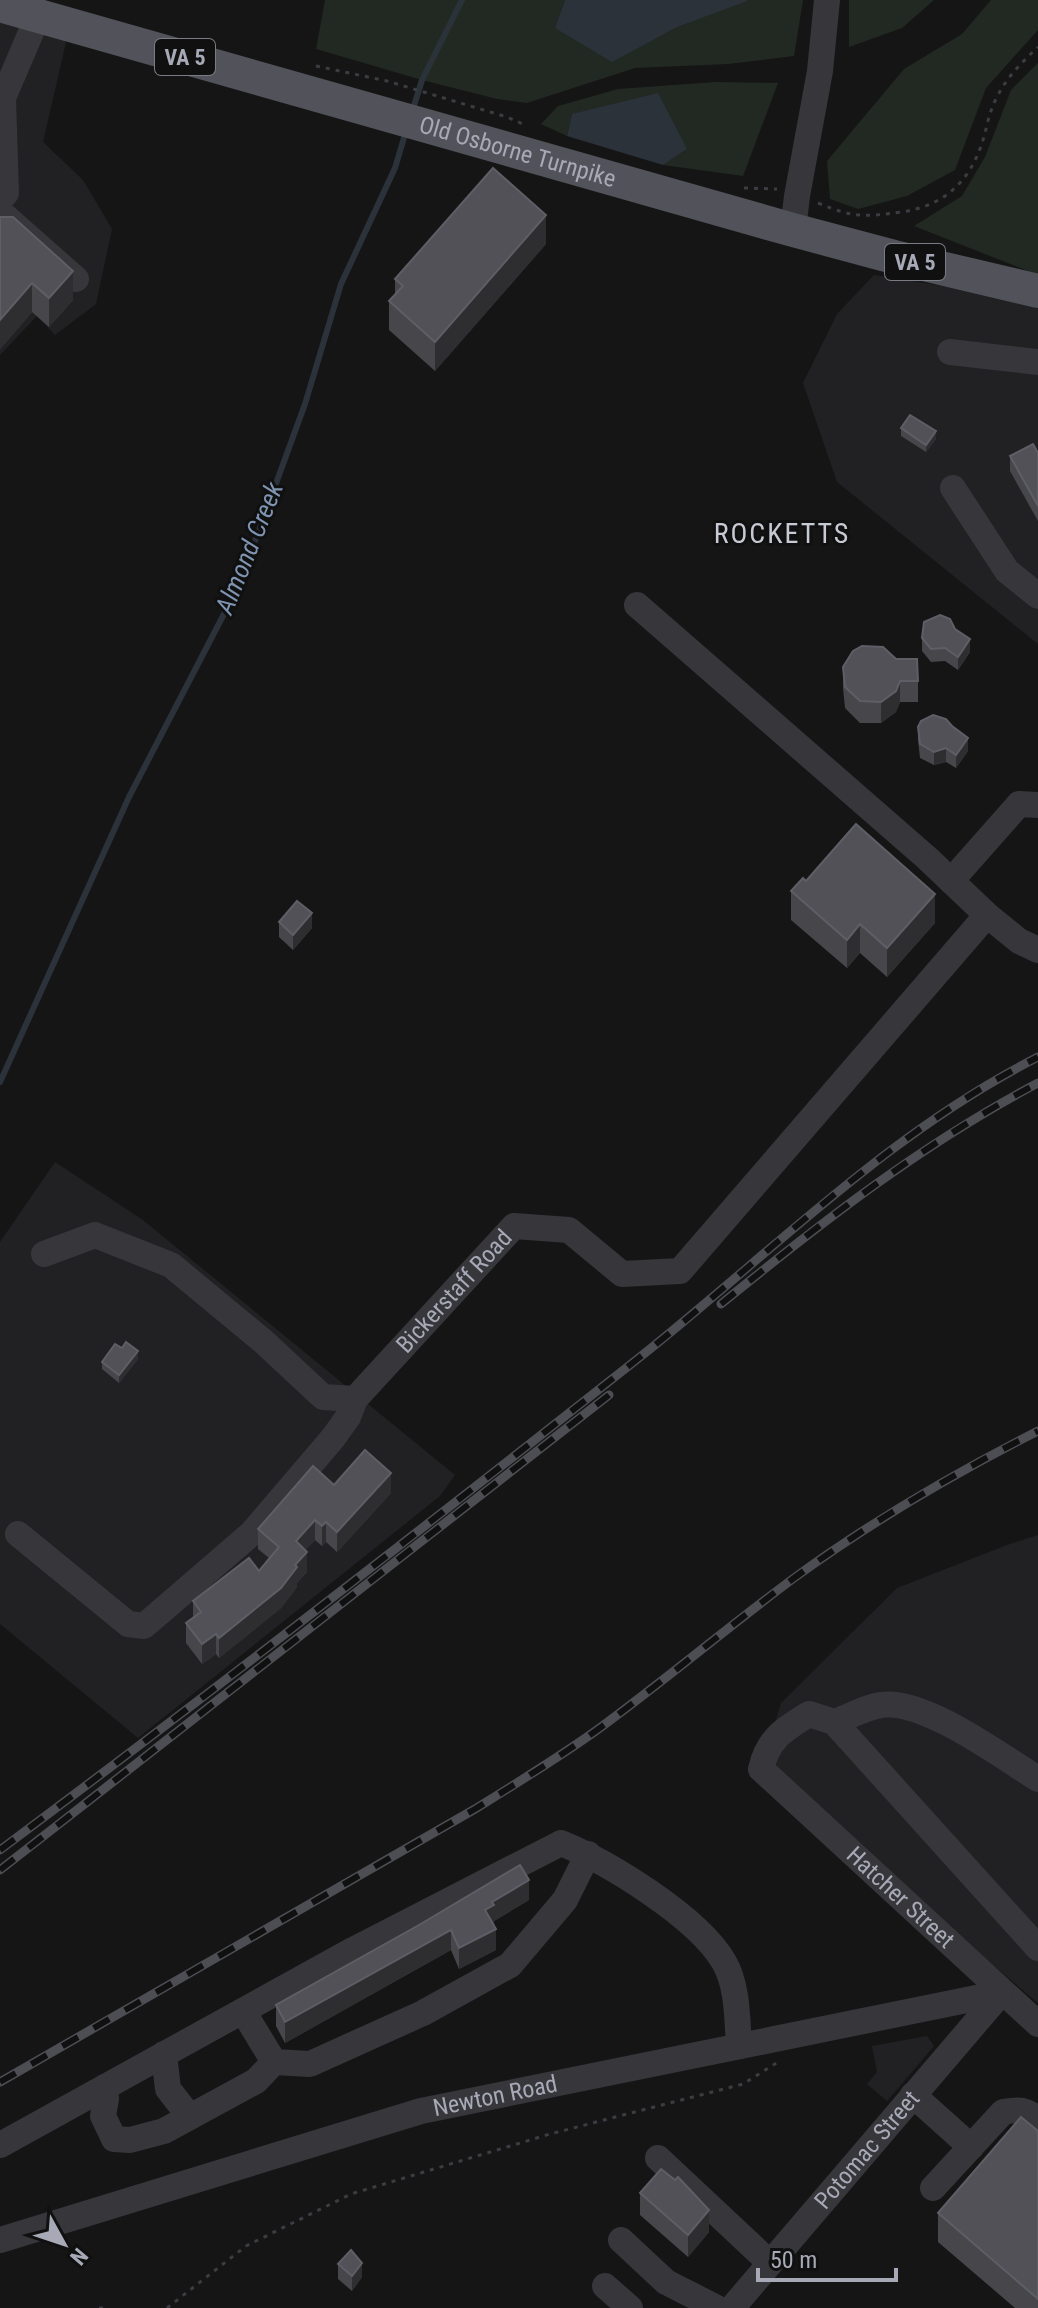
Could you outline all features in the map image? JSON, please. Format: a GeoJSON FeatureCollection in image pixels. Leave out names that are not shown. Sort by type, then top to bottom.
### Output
{"type":"FeatureCollection","features":[{"type":"Feature","properties":{"kind":"main road","name":"Old Osborne Turnpike"},"geometry":{"type":"LineString","coordinates":[[0,5],[378,95],[464,137],[793,230],[1038,291]]}},
{"type":"Feature","properties":{"kind":"street"},"geometry":{"type":"LineString","coordinates":[[793,230],[820,71],[827,0]]}},
{"type":"Feature","properties":{"kind":"street"},"geometry":{"type":"LineString","coordinates":[[0,199],[6,193],[3,98],[38,16]]}},
{"type":"Feature","properties":{"kind":"street"},"geometry":{"type":"LineString","coordinates":[[0,212],[76,279]]}},
{"type":"Feature","properties":{"kind":"street"},"geometry":{"type":"LineString","coordinates":[[950,352],[1038,362]]}},
{"type":"Feature","properties":{"kind":"street"},"geometry":{"type":"LineString","coordinates":[[953,488],[1007,571],[1038,596]]}},
{"type":"Feature","properties":{"kind":"street"},"geometry":{"type":"LineString","coordinates":[[637,605],[987,915],[1019,941],[1038,950]]}},
{"type":"Feature","properties":{"kind":"street"},"geometry":{"type":"LineString","coordinates":[[951,881],[1019,804],[1038,805]]}},
{"type":"Feature","properties":{"kind":"street","name":"Bickerstaff Road"},"geometry":{"type":"LineString","coordinates":[[355,1399],[514,1226],[569,1230],[622,1274],[680,1271],[987,915]]}},
{"type":"Feature","properties":{"kind":"street"},"geometry":{"type":"LineString","coordinates":[[18,1534],[128,1624],[144,1626],[252,1533],[333,1438],[348,1417],[355,1399],[323,1397],[264,1342],[171,1265],[95,1235],[44,1254]]}},
{"type":"Feature","properties":{"kind":"street"},"geometry":{"type":"LineString","coordinates":[[1038,1779],[936,1717],[905,1704],[880,1705],[834,1722],[1038,1948]]}},
{"type":"Feature","properties":{"kind":"street","name":"Hatcher Street"},"geometry":{"type":"LineString","coordinates":[[834,1722],[809,1714],[798,1721],[766,1750],[761,1769],[1038,2024]]}},
{"type":"Feature","properties":{"kind":"street"},"geometry":{"type":"LineString","coordinates":[[0,2145],[353,1950],[561,1843],[588,1854],[649,1891],[706,1939],[724,1961],[731,1979],[739,2046]]}},
{"type":"Feature","properties":{"kind":"street"},"geometry":{"type":"LineString","coordinates":[[105,2087],[103,2116],[114,2139],[130,2140],[164,2131],[190,2117],[256,2081],[274,2062],[310,2064],[423,2013],[510,1965],[565,1900],[588,1854]]}},
{"type":"Feature","properties":{"kind":"street","name":"Newton Road"},"geometry":{"type":"LineString","coordinates":[[0,2240],[421,2111],[1001,1993]]}},
{"type":"Feature","properties":{"kind":"street","name":"Potomac Street"},"geometry":{"type":"LineString","coordinates":[[732,2308],[1001,1993]]}},
{"type":"Feature","properties":{"kind":"street"},"geometry":{"type":"LineString","coordinates":[[243,2011],[274,2062]]}},
{"type":"Feature","properties":{"kind":"street"},"geometry":{"type":"LineString","coordinates":[[164,2054],[168,2089],[190,2117]]}},
{"type":"Feature","properties":{"kind":"street"},"geometry":{"type":"LineString","coordinates":[[913,2095],[971,2147]]}},
{"type":"Feature","properties":{"kind":"street"},"geometry":{"type":"LineString","coordinates":[[933,2188],[1003,2112],[1019,2109],[1038,2120]]}},
{"type":"Feature","properties":{"kind":"street"},"geometry":{"type":"LineString","coordinates":[[658,2158],[770,2263]]}},
{"type":"Feature","properties":{"kind":"street"},"geometry":{"type":"LineString","coordinates":[[621,2240],[666,2282],[717,2308]]}},
{"type":"Feature","properties":{"kind":"street"},"geometry":{"type":"LineString","coordinates":[[605,2286],[630,2308]]}},
{"type":"Feature","properties":{"kind":"path"},"geometry":{"type":"LineString","coordinates":[[818,203],[847,215],[858,216],[915,210],[956,190],[970,170],[994,102],[1008,78],[1038,47]]}},
{"type":"Feature","properties":{"kind":"path"},"geometry":{"type":"LineString","coordinates":[[378,95],[450,100]]}},
{"type":"Feature","properties":{"kind":"path"},"geometry":{"type":"LineString","coordinates":[[167,2308],[246,2246],[351,2194],[550,2134],[743,2084],[783,2059]]}},
{"type":"Feature","properties":{"kind":"shaded area"},"geometry":{"type":"Polygon","coordinates":[[[325,0],[565,0],[555,28],[675,28],[747,0],[803,0],[794,56],[728,64],[635,68],[527,103],[497,99],[422,80],[316,49],[325,0]]]}},
{"type":"Feature","properties":{"kind":"shaded area"},"geometry":{"type":"Polygon","coordinates":[[[565,0],[747,1],[675,28],[612,62],[555,28],[565,0]]]}},
{"type":"Feature","properties":{"kind":"shaded area"},"geometry":{"type":"Polygon","coordinates":[[[849,0],[934,0],[902,28],[849,47],[849,0]]]}},
{"type":"Feature","properties":{"kind":"shaded area"},"geometry":{"type":"Polygon","coordinates":[[[991,0],[1038,0],[1038,30],[986,88],[955,170],[907,196],[858,209],[830,199],[827,161],[904,69],[962,34],[991,0]]]}},
{"type":"Feature","properties":{"kind":"shaded area"},"geometry":{"type":"Polygon","coordinates":[[[0,5],[70,25],[43,142],[83,180],[112,229],[96,304],[55,335],[37,316],[0,355],[0,5]]]}},
{"type":"Feature","properties":{"kind":"shaded area"},"geometry":{"type":"Polygon","coordinates":[[[1038,63],[1038,275],[914,226],[962,196],[985,157],[1011,90],[1038,63]]]}},
{"type":"Feature","properties":{"kind":"shaded area"},"geometry":{"type":"Polygon","coordinates":[[[715,82],[778,83],[743,176],[663,165],[687,149],[572,114],[567,136],[541,124],[558,106],[618,89],[715,82]]]}},
{"type":"Feature","properties":{"kind":"shaded area"},"geometry":{"type":"Polygon","coordinates":[[[658,93],[687,149],[663,165],[567,136],[572,114],[658,93]]]}},
{"type":"Feature","properties":{"kind":"shaded area"},"geometry":{"type":"Polygon","coordinates":[[[874,275],[1038,301],[1038,644],[837,482],[803,383],[837,314],[874,275]]]}},
{"type":"Feature","properties":{"kind":"shaded area"},"geometry":{"type":"Polygon","coordinates":[[[55,1162],[143,1220],[455,1475],[440,1496],[138,1738],[0,1624],[0,1242],[55,1162]]]}},
{"type":"Feature","properties":{"kind":"shaded area"},"geometry":{"type":"Polygon","coordinates":[[[1038,1535],[1038,2003],[761,1769],[781,1703],[897,1588],[1038,1535]]]}},
{"type":"Feature","properties":{"kind":"shaded area"},"geometry":{"type":"Polygon","coordinates":[[[927,2036],[934,2046],[887,2101],[867,2084],[877,2072],[872,2046],[927,2036]]]}},
{"type":"Feature","properties":{"kind":"building"},"geometry":{"type":"Polygon","coordinates":[[[493,168],[546,215],[435,342],[389,301],[403,286],[395,279],[493,168]]]}},
{"type":"Feature","properties":{"kind":"building"},"geometry":{"type":"Polygon","coordinates":[[[0,217],[13,217],[73,271],[49,298],[32,283],[0,320],[0,217]]]}},
{"type":"Feature","properties":{"kind":"building"},"geometry":{"type":"Polygon","coordinates":[[[910,415],[936,431],[926,445],[901,428],[910,415]]]}},
{"type":"Feature","properties":{"kind":"building"},"geometry":{"type":"Polygon","coordinates":[[[1033,444],[1038,453],[1038,506],[1010,456],[1033,444]]]}},
{"type":"Feature","properties":{"kind":"building"},"geometry":{"type":"Polygon","coordinates":[[[940,615],[950,619],[955,629],[970,639],[958,657],[945,648],[931,649],[922,638],[924,622],[940,615]]]}},
{"type":"Feature","properties":{"kind":"building"},"geometry":{"type":"Polygon","coordinates":[[[862,646],[883,647],[896,659],[917,659],[918,681],[900,681],[896,691],[881,702],[860,701],[845,687],[843,667],[853,651],[862,646]]]}},
{"type":"Feature","properties":{"kind":"building"},"geometry":{"type":"Polygon","coordinates":[[[933,715],[946,719],[968,738],[956,755],[946,748],[934,752],[920,744],[918,727],[921,721],[933,715]]]}},
{"type":"Feature","properties":{"kind":"building"},"geometry":{"type":"Polygon","coordinates":[[[856,824],[935,894],[887,948],[860,924],[847,940],[791,891],[803,878],[806,881],[856,824]]]}},
{"type":"Feature","properties":{"kind":"building"},"geometry":{"type":"Polygon","coordinates":[[[297,901],[312,913],[293,935],[279,922],[297,901]]]}},
{"type":"Feature","properties":{"kind":"building"},"geometry":{"type":"Polygon","coordinates":[[[126,1342],[138,1351],[119,1375],[102,1362],[115,1344],[122,1348],[126,1342]]]}},
{"type":"Feature","properties":{"kind":"building"},"geometry":{"type":"Polygon","coordinates":[[[365,1450],[391,1473],[337,1532],[326,1522],[322,1526],[315,1520],[296,1541],[307,1552],[281,1588],[219,1638],[216,1634],[202,1644],[186,1623],[201,1612],[193,1601],[249,1558],[259,1571],[279,1547],[258,1529],[313,1466],[334,1485],[365,1450]]]}},
{"type":"Feature","properties":{"kind":"building"},"geometry":{"type":"Polygon","coordinates":[[[520,1865],[529,1880],[492,1902],[494,1905],[485,1910],[496,1929],[459,1948],[451,1930],[285,2022],[276,2005],[520,1865]]]}},
{"type":"Feature","properties":{"kind":"building"},"geometry":{"type":"Polygon","coordinates":[[[1021,2117],[1038,2131],[1038,2299],[938,2213],[1021,2117]]]}},
{"type":"Feature","properties":{"kind":"building"},"geometry":{"type":"Polygon","coordinates":[[[661,2169],[675,2180],[678,2177],[709,2210],[688,2235],[640,2193],[661,2169]]]}},
{"type":"Feature","properties":{"kind":"building"},"geometry":{"type":"Polygon","coordinates":[[[351,2250],[362,2263],[352,2276],[338,2264],[351,2250]]]}},
{"type":"Feature","properties":{"kind":"waterway","name":"Almond Creek"},"geometry":{"type":"LineString","coordinates":[[412,112],[422,80],[462,0]]}},
{"type":"Feature","properties":{"kind":"waterway","name":"Almond Creek"},"geometry":{"type":"LineString","coordinates":[[0,1082],[129,797],[239,585],[305,404],[341,284],[395,168],[406,131]]}},
{"type":"Feature","properties":{"kind":"railway"},"geometry":{"type":"LineString","coordinates":[[0,1850],[561,1420],[880,1158],[983,1087],[1038,1057]]}},
{"type":"Feature","properties":{"kind":"railway"},"geometry":{"type":"LineString","coordinates":[[721,1304],[797,1243],[913,1158],[1038,1083]]}},
{"type":"Feature","properties":{"kind":"railway"},"geometry":{"type":"LineString","coordinates":[[0,1870],[609,1395]]}},
{"type":"Feature","properties":{"kind":"railway"},"geometry":{"type":"LineString","coordinates":[[0,2082],[522,1780],[597,1730],[823,1557],[913,1500],[1038,1431]]}},
{"type":"Feature","properties":{"kind":"district","name":"ROCKETTS"},"geometry":{"type":"Point","coordinates":[782,533]}}]}
